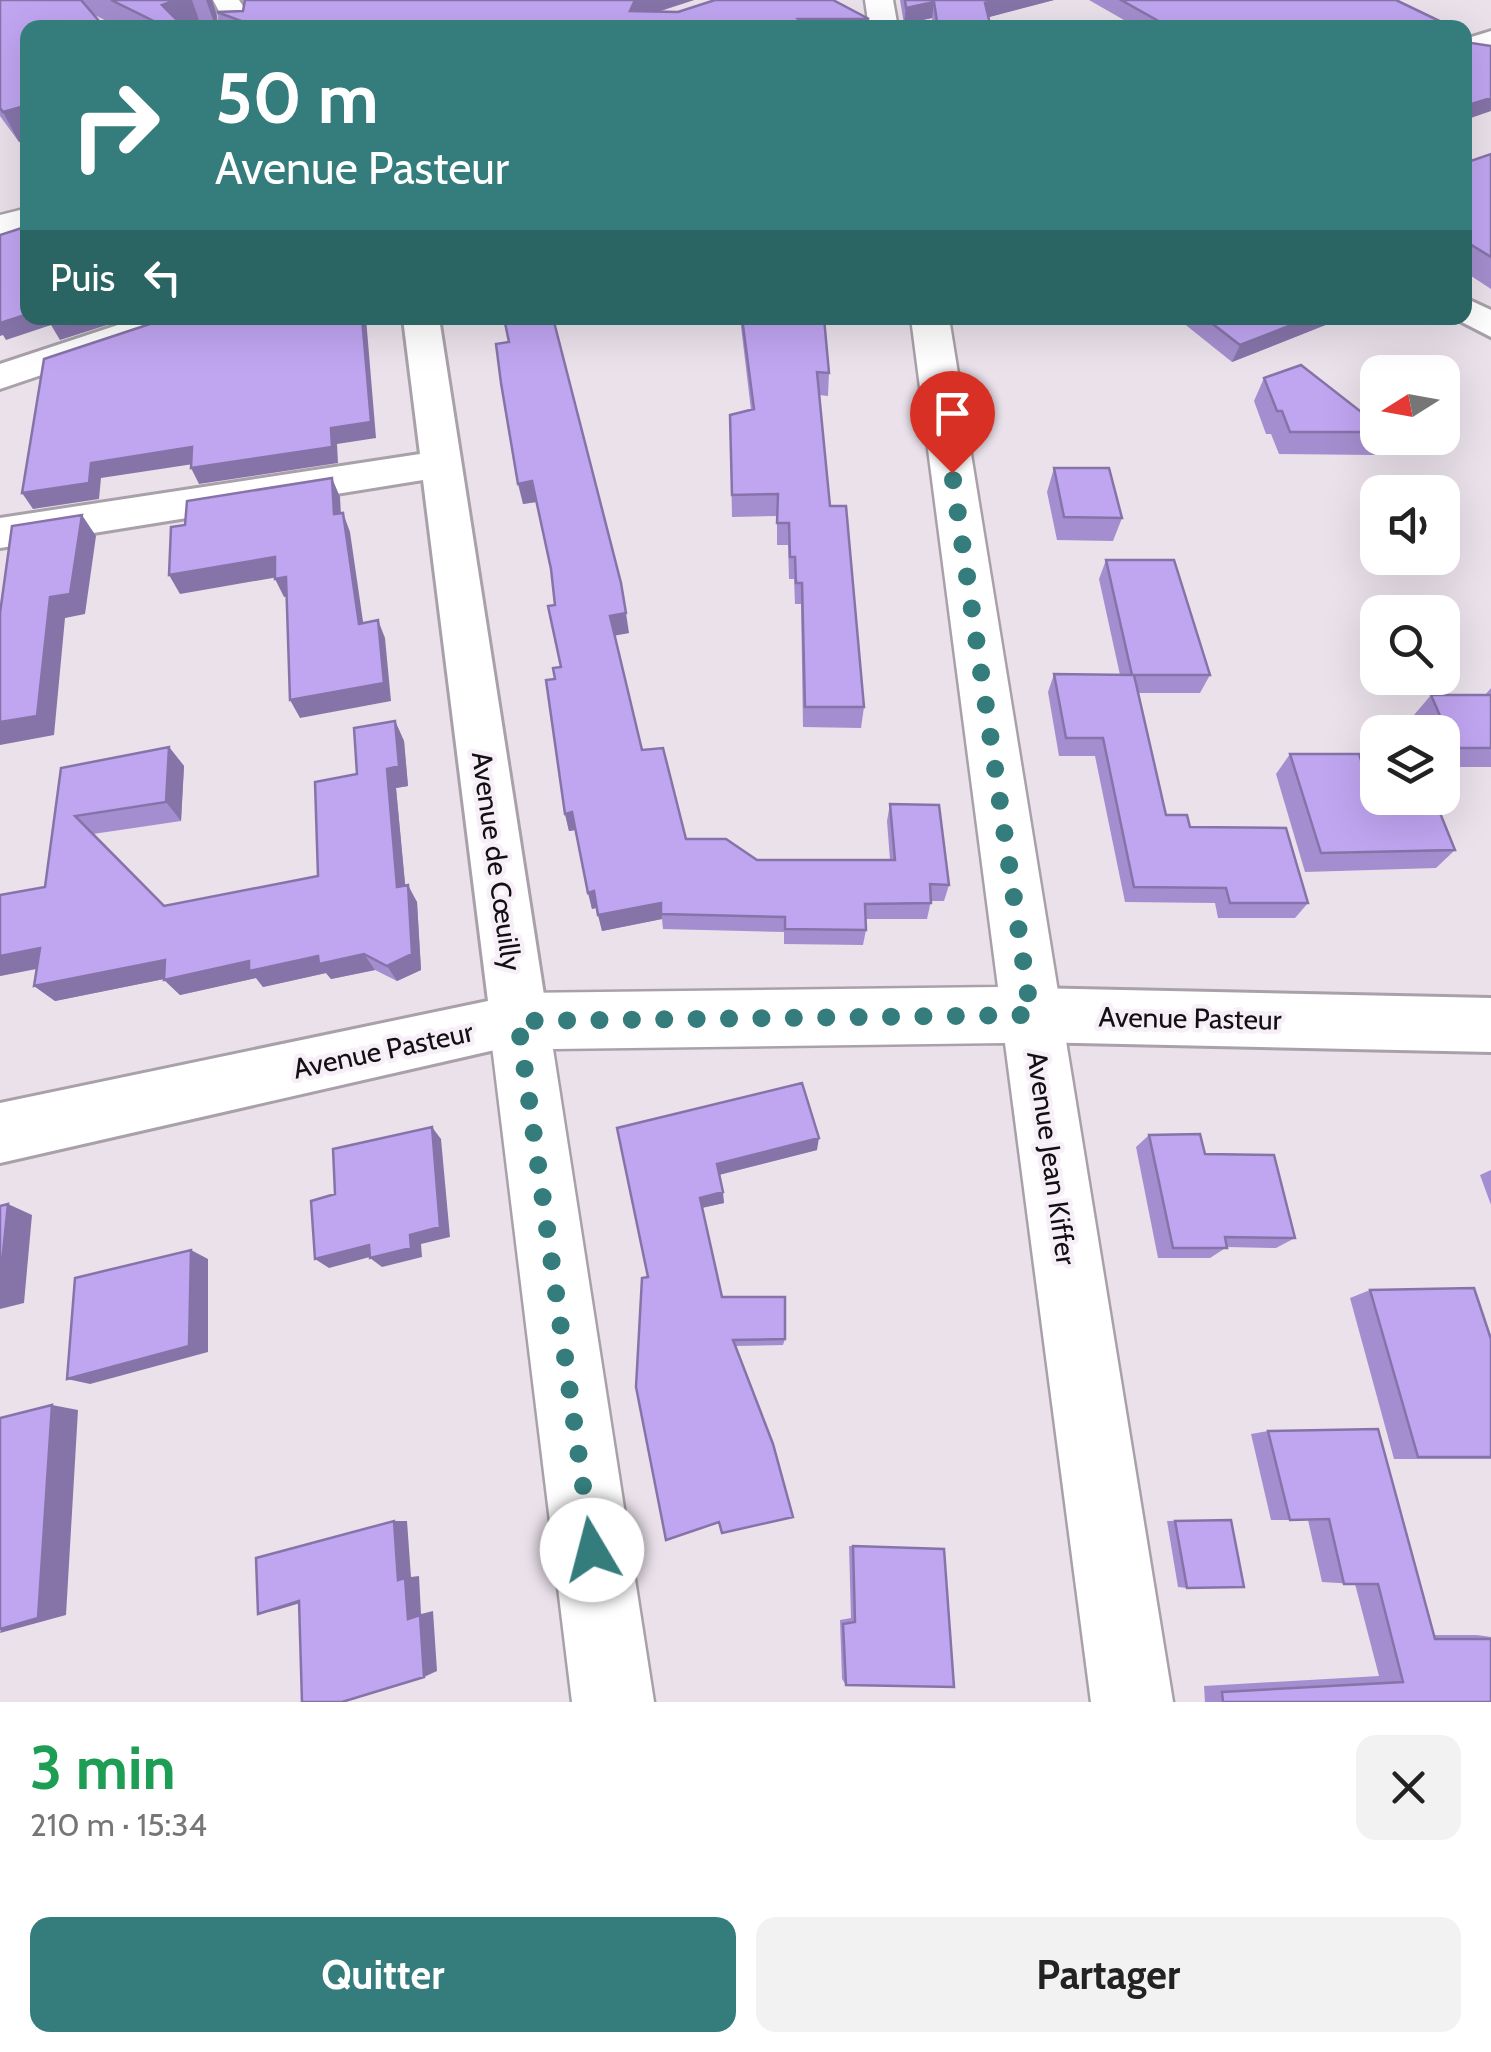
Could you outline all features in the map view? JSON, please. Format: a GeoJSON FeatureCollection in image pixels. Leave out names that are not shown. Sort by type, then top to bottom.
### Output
{"type":"FeatureCollection","features":[{"type":"Feature","properties":{"kind":"street"},"geometry":{"type":"LineString","coordinates":[[0,377],[152,325]]}},
{"type":"Feature","properties":{"kind":"street","name":"Avenue de Cœuilly"},"geometry":{"type":"LineString","coordinates":[[422,325],[613,1702]]}},
{"type":"Feature","properties":{"kind":"street","name":"Avenue Jean Kiffer"},"geometry":{"type":"LineString","coordinates":[[931,325],[1132,1702]]}},
{"type":"Feature","properties":{"kind":"street"},"geometry":{"type":"LineString","coordinates":[[0,534],[442,464]]}},
{"type":"Feature","properties":{"kind":"street","name":"Avenue Pasteur"},"geometry":{"type":"LineString","coordinates":[[0,1132],[518,1021],[1031,1015],[1491,1025]]}},
{"type":"Feature","properties":{"kind":"building"},"geometry":{"type":"Polygon","coordinates":[[[0,0],[81,0],[98,20],[20,20],[20,107],[3,112],[0,0]]]}},
{"type":"Feature","properties":{"kind":"building"},"geometry":{"type":"Polygon","coordinates":[[[111,0],[176,0],[162,5],[177,20],[152,20],[111,0]]]}},
{"type":"Feature","properties":{"kind":"building"},"geometry":{"type":"Polygon","coordinates":[[[245,0],[635,0],[630,11],[678,12],[715,0],[833,0],[869,19],[238,20],[217,12],[243,11],[245,0]]]}},
{"type":"Feature","properties":{"kind":"building"},"geometry":{"type":"Polygon","coordinates":[[[905,0],[996,0],[985,3],[989,20],[937,20],[934,2],[906,8],[905,0]]]}},
{"type":"Feature","properties":{"kind":"building"},"geometry":{"type":"Polygon","coordinates":[[[1121,0],[1396,0],[1437,20],[1157,20],[1121,0]]]}},
{"type":"Feature","properties":{"kind":"building"},"geometry":{"type":"Polygon","coordinates":[[[1472,43],[1491,46],[1491,98],[1472,104],[1472,43]]]}},
{"type":"Feature","properties":{"kind":"building"},"geometry":{"type":"Polygon","coordinates":[[[1491,154],[1491,257],[1472,245],[1472,161],[1491,154]]]}},
{"type":"Feature","properties":{"kind":"building"},"geometry":{"type":"Polygon","coordinates":[[[20,229],[20,317],[0,323],[0,235],[20,229]]]}},
{"type":"Feature","properties":{"kind":"building"},"geometry":{"type":"Polygon","coordinates":[[[147,325],[363,325],[371,422],[331,428],[332,447],[191,468],[192,447],[91,463],[89,483],[22,493],[44,359],[147,325]]]}},
{"type":"Feature","properties":{"kind":"building"},"geometry":{"type":"Polygon","coordinates":[[[505,325],[555,325],[621,583],[626,613],[610,616],[642,750],[663,748],[686,839],[726,839],[757,860],[895,860],[890,804],[939,805],[949,885],[930,884],[931,903],[865,904],[866,930],[785,929],[785,917],[661,914],[661,903],[598,915],[594,891],[588,893],[572,812],[565,814],[546,680],[555,679],[553,668],[561,667],[548,606],[555,605],[551,569],[532,481],[518,484],[496,344],[509,342],[505,325]]]}},
{"type":"Feature","properties":{"kind":"building"},"geometry":{"type":"Polygon","coordinates":[[[743,325],[825,325],[829,373],[817,372],[830,506],[846,506],[864,707],[805,707],[802,583],[796,583],[795,557],[790,557],[789,523],[777,523],[778,494],[732,495],[730,415],[754,409],[743,325]]]}},
{"type":"Feature","properties":{"kind":"building"},"geometry":{"type":"Polygon","coordinates":[[[1214,325],[1291,325],[1240,345],[1214,325]]]}},
{"type":"Feature","properties":{"kind":"building"},"geometry":{"type":"Polygon","coordinates":[[[1301,365],[1360,411],[1360,432],[1290,432],[1264,378],[1301,365]]]}},
{"type":"Feature","properties":{"kind":"building"},"geometry":{"type":"Polygon","coordinates":[[[1054,468],[1109,468],[1122,518],[1064,517],[1054,468]]]}},
{"type":"Feature","properties":{"kind":"building"},"geometry":{"type":"Polygon","coordinates":[[[332,478],[334,514],[343,513],[359,624],[378,620],[384,683],[290,700],[286,577],[275,579],[275,557],[169,575],[171,527],[185,525],[187,501],[332,478]]]}},
{"type":"Feature","properties":{"kind":"building"},"geometry":{"type":"Polygon","coordinates":[[[82,515],[70,594],[50,597],[37,716],[0,722],[0,613],[12,526],[82,515]]]}},
{"type":"Feature","properties":{"kind":"building"},"geometry":{"type":"Polygon","coordinates":[[[1106,560],[1174,560],[1210,675],[1134,675],[1166,815],[1187,815],[1190,827],[1286,828],[1308,903],[1230,903],[1226,888],[1134,887],[1103,738],[1066,738],[1054,674],[1132,675],[1106,560]]]}},
{"type":"Feature","properties":{"kind":"building"},"geometry":{"type":"Polygon","coordinates":[[[1431,695],[1491,695],[1491,748],[1460,748],[1460,715],[1440,715],[1431,695]]]}},
{"type":"Feature","properties":{"kind":"building"},"geometry":{"type":"Polygon","coordinates":[[[395,721],[399,766],[387,769],[397,887],[408,885],[412,954],[387,966],[364,954],[319,964],[318,956],[249,971],[249,961],[164,980],[165,960],[34,986],[40,948],[0,956],[0,895],[45,887],[61,768],[169,747],[166,802],[75,816],[164,906],[318,876],[315,782],[357,774],[354,728],[395,721]]]}},
{"type":"Feature","properties":{"kind":"building"},"geometry":{"type":"Polygon","coordinates":[[[1290,754],[1359,754],[1360,815],[1441,815],[1455,850],[1321,853],[1290,754]]]}},
{"type":"Feature","properties":{"kind":"building"},"geometry":{"type":"Polygon","coordinates":[[[802,1083],[819,1138],[717,1164],[723,1192],[700,1198],[722,1297],[785,1297],[785,1339],[733,1340],[773,1444],[793,1517],[722,1533],[719,1522],[666,1540],[636,1387],[642,1278],[648,1277],[617,1128],[802,1083]]]}},
{"type":"Feature","properties":{"kind":"building"},"geometry":{"type":"Polygon","coordinates":[[[432,1127],[440,1227],[410,1235],[411,1248],[370,1258],[369,1245],[315,1259],[311,1201],[335,1194],[333,1149],[432,1127]]]}},
{"type":"Feature","properties":{"kind":"building"},"geometry":{"type":"Polygon","coordinates":[[[1200,1134],[1205,1154],[1274,1155],[1295,1238],[1225,1237],[1227,1248],[1173,1248],[1149,1135],[1200,1134]]]}},
{"type":"Feature","properties":{"kind":"building"},"geometry":{"type":"Polygon","coordinates":[[[8,1204],[0,1282],[0,1206],[8,1204]]]}},
{"type":"Feature","properties":{"kind":"building"},"geometry":{"type":"Polygon","coordinates":[[[191,1250],[189,1346],[67,1379],[75,1278],[191,1250]]]}},
{"type":"Feature","properties":{"kind":"building"},"geometry":{"type":"Polygon","coordinates":[[[1474,1288],[1491,1339],[1491,1457],[1418,1457],[1370,1290],[1474,1288]]]}},
{"type":"Feature","properties":{"kind":"building"},"geometry":{"type":"Polygon","coordinates":[[[52,1405],[38,1618],[0,1629],[0,1418],[52,1405]]]}},
{"type":"Feature","properties":{"kind":"building"},"geometry":{"type":"Polygon","coordinates":[[[1378,1429],[1435,1639],[1491,1639],[1491,1702],[1223,1702],[1222,1692],[1403,1682],[1378,1584],[1344,1584],[1329,1519],[1290,1520],[1268,1431],[1378,1429]]]}},
{"type":"Feature","properties":{"kind":"building"},"geometry":{"type":"Polygon","coordinates":[[[1231,1520],[1244,1587],[1187,1588],[1175,1521],[1231,1520]]]}},
{"type":"Feature","properties":{"kind":"building"},"geometry":{"type":"Polygon","coordinates":[[[394,1521],[398,1580],[405,1578],[408,1619],[420,1615],[424,1677],[342,1702],[302,1702],[299,1601],[258,1614],[256,1558],[394,1521]]]}},
{"type":"Feature","properties":{"kind":"building"},"geometry":{"type":"Polygon","coordinates":[[[853,1546],[944,1549],[954,1687],[846,1685],[843,1624],[855,1622],[853,1546]]]}},
{"type":"Feature","properties":{"kind":"route"},"geometry":{"type":"LineString","coordinates":[[592,1550],[518,1021],[1031,1015],[952,473]]}}]}
